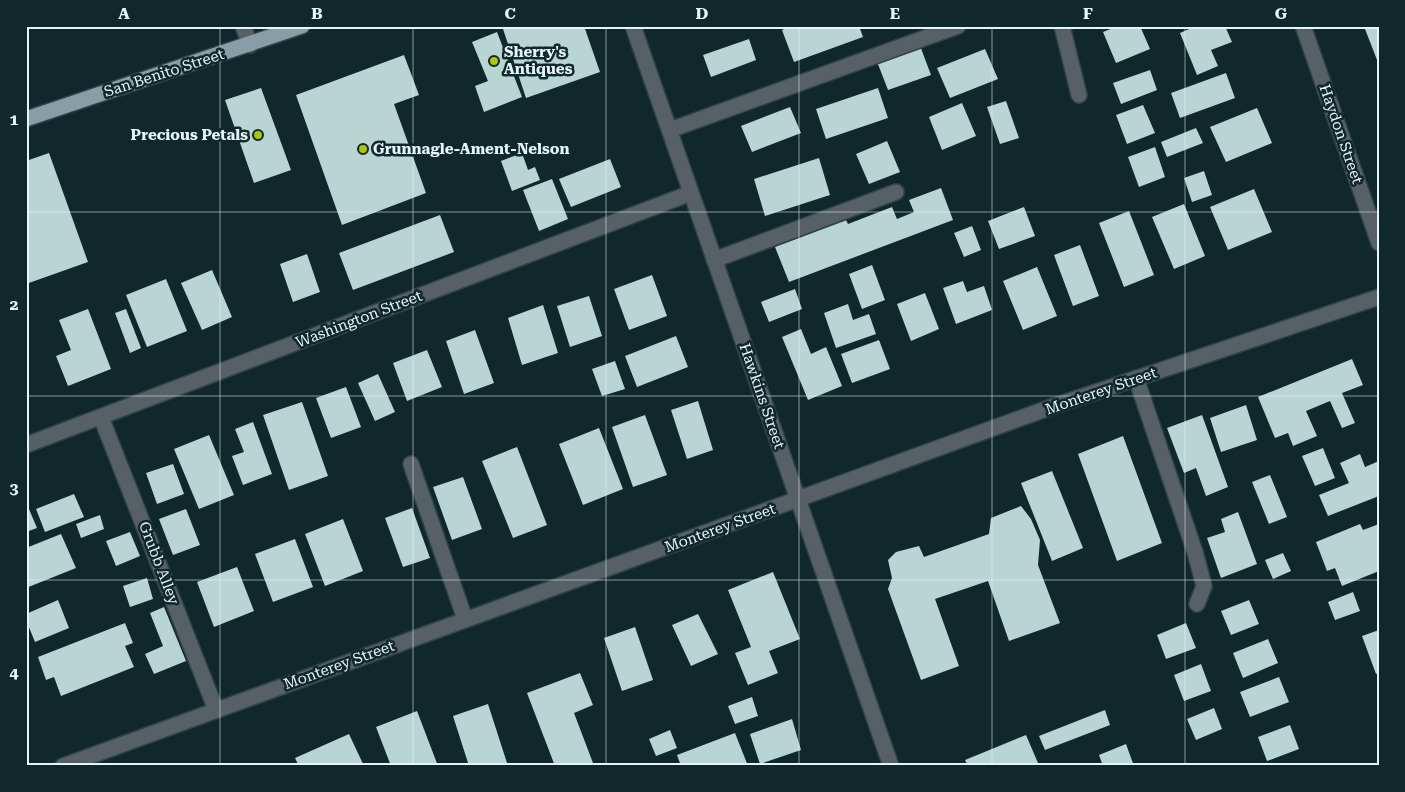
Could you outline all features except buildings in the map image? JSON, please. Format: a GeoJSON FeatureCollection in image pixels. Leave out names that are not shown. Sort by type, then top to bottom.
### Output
{"type":"FeatureCollection","features":[{"type":"Feature","properties":{"kind":"main road","name":"San Benito Street"},"geometry":{"type":"LineString","coordinates":[[26,118],[250,45],[302,26]]}},
{"type":"Feature","properties":{"kind":"street"},"geometry":{"type":"LineString","coordinates":[[243,26],[250,45]]}},
{"type":"Feature","properties":{"kind":"street","name":"Hawkins Street"},"geometry":{"type":"LineString","coordinates":[[633,26],[891,766]]}},
{"type":"Feature","properties":{"kind":"street"},"geometry":{"type":"LineString","coordinates":[[670,130],[958,26]]}},
{"type":"Feature","properties":{"kind":"street"},"geometry":{"type":"LineString","coordinates":[[1062,26],[1079,96]]}},
{"type":"Feature","properties":{"kind":"street","name":"Haydon Street"},"geometry":{"type":"LineString","coordinates":[[1302,26],[1379,242]]}},
{"type":"Feature","properties":{"kind":"street"},"geometry":{"type":"LineString","coordinates":[[714,260],[896,192]]}},
{"type":"Feature","properties":{"kind":"street","name":"Washington Street"},"geometry":{"type":"LineString","coordinates":[[26,445],[691,193]]}},
{"type":"Feature","properties":{"kind":"street","name":"Monterey Street"},"geometry":{"type":"LineString","coordinates":[[63,766],[1054,406],[1379,297]]}},
{"type":"Feature","properties":{"kind":"street"},"geometry":{"type":"LineString","coordinates":[[1136,378],[1195,552],[1204,586],[1197,604]]}},
{"type":"Feature","properties":{"kind":"street","name":"Grubb Alley"},"geometry":{"type":"LineString","coordinates":[[101,417],[216,710]]}},
{"type":"Feature","properties":{"kind":"street"},"geometry":{"type":"LineString","coordinates":[[411,464],[465,620]]}},
{"type":"Feature","properties":{"kind":"place","name":"Sherry's Antiques"},"geometry":{"type":"Point","coordinates":[494,61]}},
{"type":"Feature","properties":{"kind":"place","name":"Precious Petals"},"geometry":{"type":"Point","coordinates":[258,135]}},
{"type":"Feature","properties":{"kind":"place","name":"Grunnagle-Ament-Nelson"},"geometry":{"type":"Point","coordinates":[363,149]}}]}
